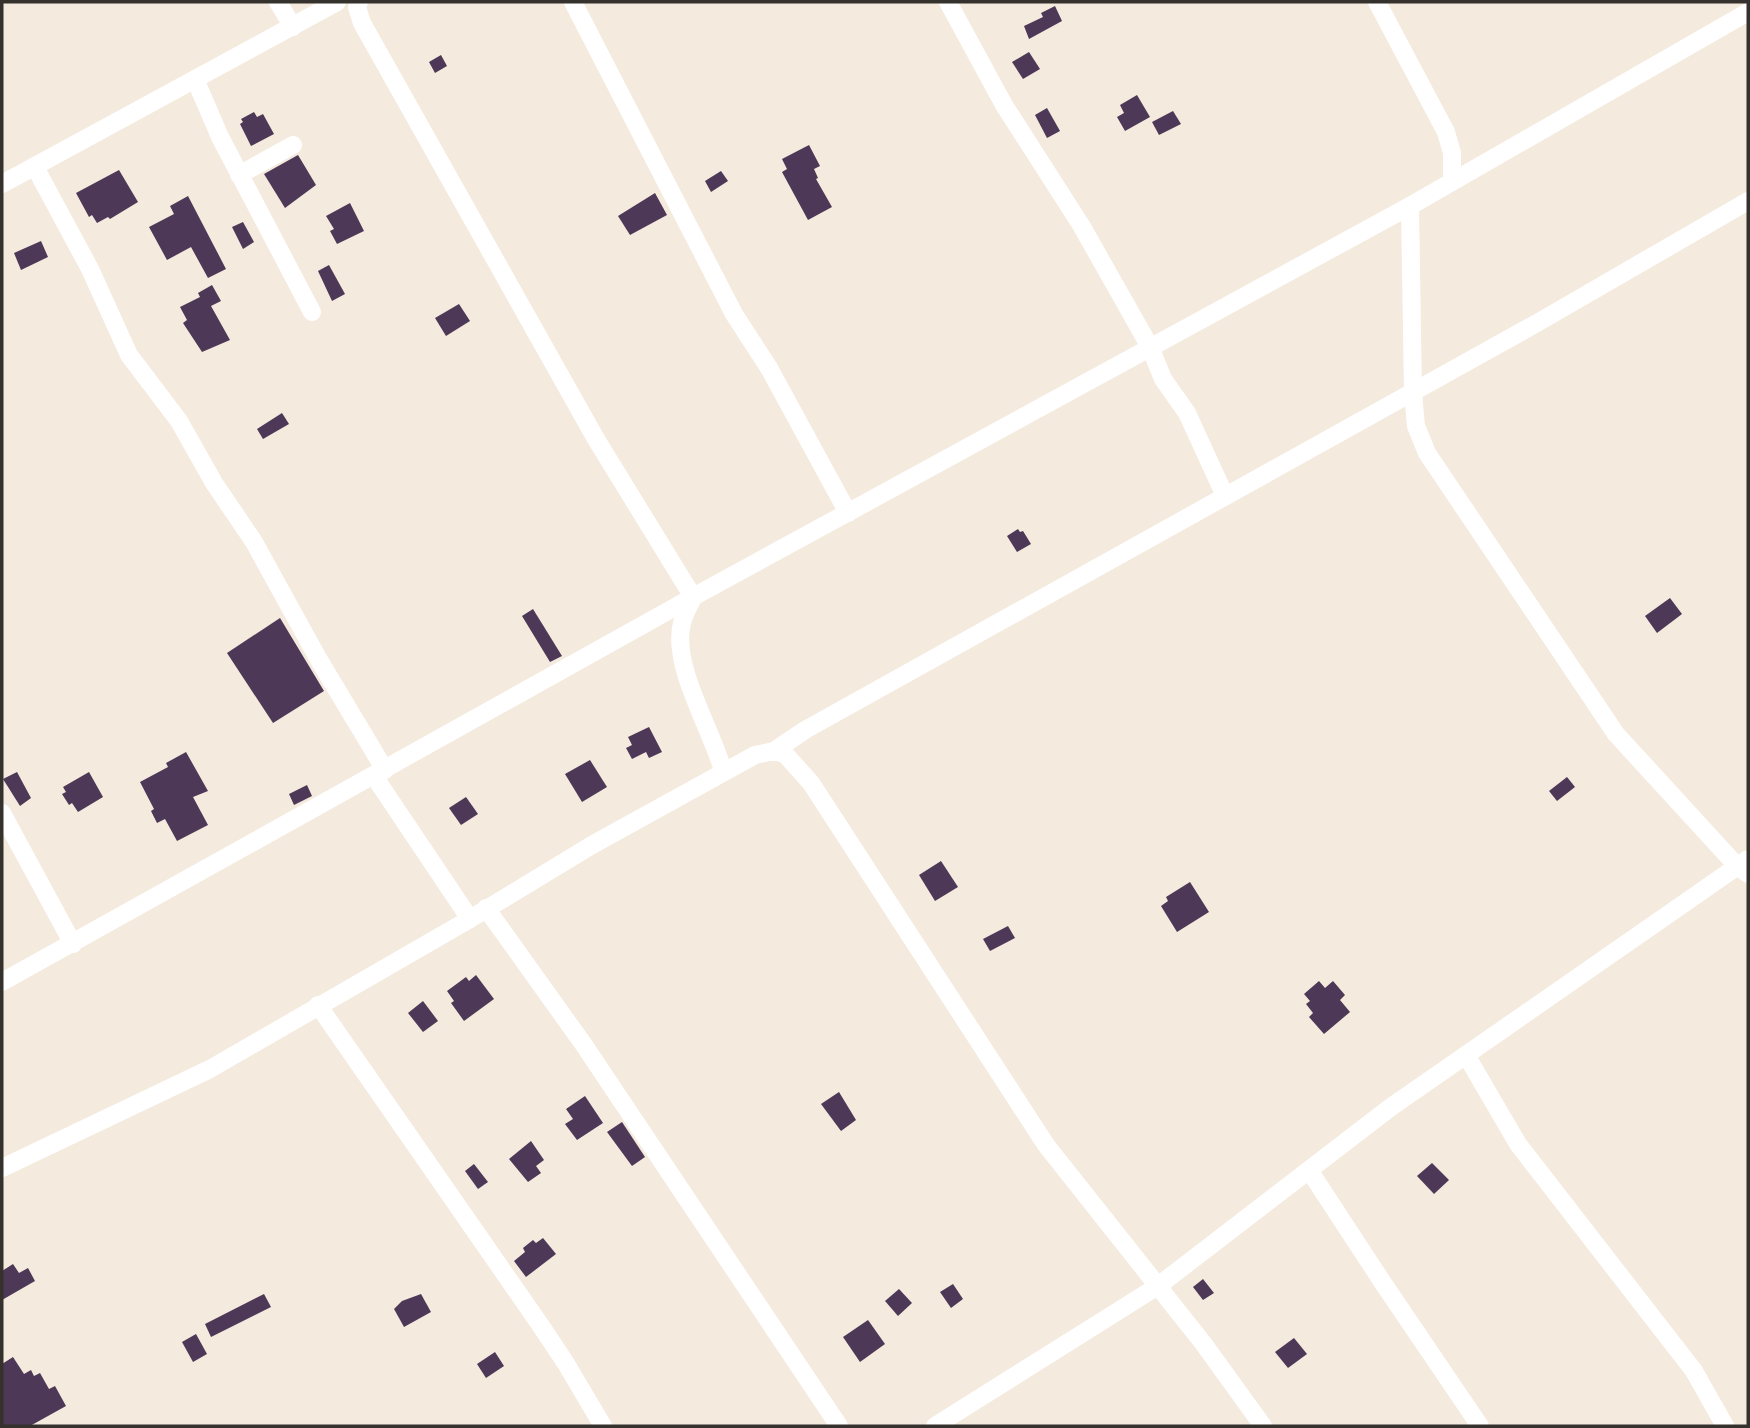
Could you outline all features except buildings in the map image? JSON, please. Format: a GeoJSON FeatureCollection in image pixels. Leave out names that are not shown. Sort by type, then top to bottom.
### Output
{"type":"FeatureCollection","features":[{"type":"Feature","properties":{"kind":"street"},"geometry":{"type":"LineString","coordinates":[[278,2],[293,27]]}},
{"type":"Feature","properties":{"kind":"street"},"geometry":{"type":"LineString","coordinates":[[2,184],[337,2]]}},
{"type":"Feature","properties":{"kind":"street"},"geometry":{"type":"LineString","coordinates":[[359,2],[357,7],[362,23],[596,439],[693,597]]}},
{"type":"Feature","properties":{"kind":"street"},"geometry":{"type":"LineString","coordinates":[[573,2],[734,314],[769,368],[848,513]]}},
{"type":"Feature","properties":{"kind":"street"},"geometry":{"type":"LineString","coordinates":[[948,2],[1004,105],[1081,225],[1150,347],[1163,379],[1187,413],[1226,496]]}},
{"type":"Feature","properties":{"kind":"street"},"geometry":{"type":"LineString","coordinates":[[1377,2],[1446,132],[1452,153],[1452,181]]}},
{"type":"Feature","properties":{"kind":"street"},"geometry":{"type":"LineString","coordinates":[[2,982],[693,597],[1410,206],[1748,12]]}},
{"type":"Feature","properties":{"kind":"street"},"geometry":{"type":"LineString","coordinates":[[195,79],[239,174],[312,312]]}},
{"type":"Feature","properties":{"kind":"street"},"geometry":{"type":"LineString","coordinates":[[239,174],[293,145]]}},
{"type":"Feature","properties":{"kind":"street"},"geometry":{"type":"LineString","coordinates":[[35,167],[90,269],[128,355],[179,421],[214,482],[254,542],[379,773],[470,919]]}},
{"type":"Feature","properties":{"kind":"street"},"geometry":{"type":"LineString","coordinates":[[2,1168],[210,1069],[723,771],[754,755],[774,751],[806,730],[1413,393],[1748,201]]}},
{"type":"Feature","properties":{"kind":"street"},"geometry":{"type":"LineString","coordinates":[[935,1426],[1158,1286],[1391,1107],[1745,866],[1616,734],[1427,453],[1416,426],[1413,393],[1410,206]]}},
{"type":"Feature","properties":{"kind":"street"},"geometry":{"type":"LineString","coordinates":[[693,597],[681,623],[684,663],[695,701],[718,751],[723,771]]}},
{"type":"Feature","properties":{"kind":"street"},"geometry":{"type":"LineString","coordinates":[[774,751],[791,758],[811,783],[1045,1145],[1203,1343],[1264,1426]]}},
{"type":"Feature","properties":{"kind":"street"},"geometry":{"type":"LineString","coordinates":[[2,813],[73,944]]}},
{"type":"Feature","properties":{"kind":"street"},"geometry":{"type":"LineString","coordinates":[[486,908],[584,1045],[839,1426]]}},
{"type":"Feature","properties":{"kind":"street"},"geometry":{"type":"LineString","coordinates":[[318,1005],[541,1326],[603,1426]]}},
{"type":"Feature","properties":{"kind":"street"},"geometry":{"type":"LineString","coordinates":[[1466,1055],[1518,1144],[1694,1371],[1725,1426]]}},
{"type":"Feature","properties":{"kind":"street"},"geometry":{"type":"LineString","coordinates":[[1309,1170],[1480,1426]]}}]}
